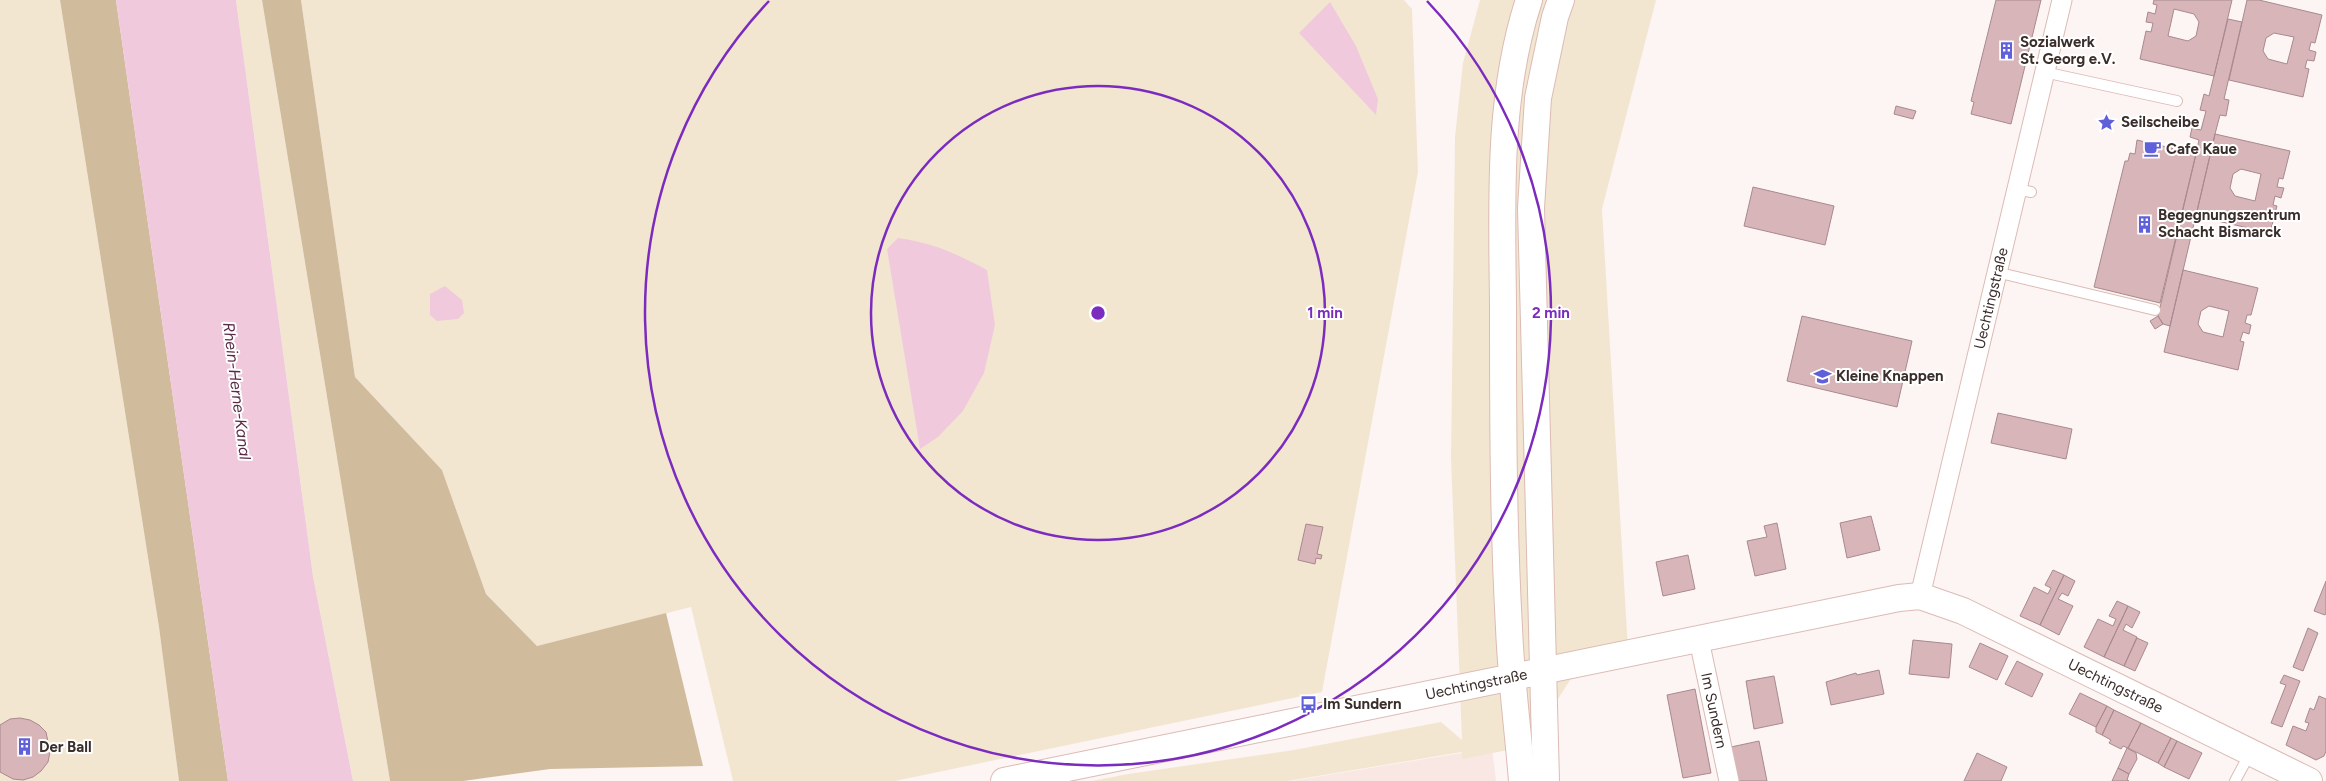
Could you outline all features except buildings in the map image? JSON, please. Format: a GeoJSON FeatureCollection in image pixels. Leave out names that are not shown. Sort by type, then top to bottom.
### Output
{"type":"FeatureCollection","features":[{"type":"Feature","properties":{"kind":"main road"},"geometry":{"type":"LineString","coordinates":[[1522,781],[1508,628],[1503,414],[1503,198],[1508,96],[1514,55],[1529,0]]}},
{"type":"Feature","properties":{"kind":"main road"},"geometry":{"type":"LineString","coordinates":[[1546,781],[1531,208],[1538,98],[1547,52],[1561,0]]}},
{"type":"Feature","properties":{"kind":"main road","name":"Uechtingstraße"},"geometry":{"type":"LineString","coordinates":[[1004,781],[1898,598],[1920,596],[1963,611],[2309,781]]}},
{"type":"Feature","properties":{"kind":"street","name":"Uechtingstraße"},"geometry":{"type":"LineString","coordinates":[[1920,596],[1996,272],[2024,190],[2044,72],[2062,0]]}},
{"type":"Feature","properties":{"kind":"street","name":"Im Sundern"},"geometry":{"type":"LineString","coordinates":[[1699,640],[1729,781]]}},
{"type":"Feature","properties":{"kind":"lane"},"geometry":{"type":"LineString","coordinates":[[2044,72],[2177,101]]}},
{"type":"Feature","properties":{"kind":"lane"},"geometry":{"type":"LineString","coordinates":[[1996,272],[2155,310]]}},
{"type":"Feature","properties":{"kind":"lane"},"geometry":{"type":"LineString","coordinates":[[2235,781],[2250,752]]}},
{"type":"Feature","properties":{"kind":"shaded area"},"geometry":{"type":"Polygon","coordinates":[[[0,0],[60,0],[159,627],[179,781],[0,781],[0,0]]]}},
{"type":"Feature","properties":{"kind":"shaded area"},"geometry":{"type":"Polygon","coordinates":[[[60,0],[116,0],[228,781],[179,781],[159,627],[60,0]]]}},
{"type":"Feature","properties":{"kind":"shaded area"},"geometry":{"type":"Polygon","coordinates":[[[236,0],[262,0],[390,781],[353,781],[313,576],[236,0]]]}},
{"type":"Feature","properties":{"kind":"shaded area"},"geometry":{"type":"Polygon","coordinates":[[[262,0],[301,0],[355,377],[442,470],[486,594],[537,646],[666,613],[703,766],[550,769],[463,781],[390,781],[262,0]]]}},
{"type":"Feature","properties":{"kind":"shaded area"},"geometry":{"type":"Polygon","coordinates":[[[301,0],[1404,0],[1412,9],[1418,172],[1322,692],[895,781],[733,781],[691,607],[537,646],[486,594],[442,470],[355,377],[301,0]]]}},
{"type":"Feature","properties":{"kind":"shaded area"},"geometry":{"type":"Polygon","coordinates":[[[1480,0],[1656,0],[1602,209],[1628,650],[1579,666],[1528,746],[1462,759],[1462,752],[1288,781],[1092,781],[1294,750],[1441,722],[1462,740],[1451,458],[1455,137],[1463,63],[1480,0]]]}},
{"type":"Feature","properties":{"kind":"shaded area"},"geometry":{"type":"Polygon","coordinates":[[[1492,748],[1496,781],[1292,781],[1492,748]]]}},
{"type":"Feature","properties":{"kind":"water","name":"Rhein-Herne-Kanal"},"geometry":{"type":"Polygon","coordinates":[[[116,0],[236,0],[313,576],[353,781],[228,781],[116,0]]]}},
{"type":"Feature","properties":{"kind":"water"},"geometry":{"type":"Polygon","coordinates":[[[1330,2],[1356,46],[1378,99],[1376,115],[1299,33],[1330,2]]]}},
{"type":"Feature","properties":{"kind":"water"},"geometry":{"type":"Polygon","coordinates":[[[898,238],[944,249],[987,270],[995,325],[984,373],[963,411],[938,437],[920,449],[887,249],[898,238]]]}},
{"type":"Feature","properties":{"kind":"water"},"geometry":{"type":"Polygon","coordinates":[[[445,286],[462,300],[464,313],[458,319],[437,321],[430,315],[430,294],[445,286]]]}},
{"type":"Feature","properties":{"kind":"place","name":"Sozialwerk St. Georg e.V."},"geometry":{"type":"Point","coordinates":[2006,51]}},
{"type":"Feature","properties":{"kind":"place","name":"Seilscheibe"},"geometry":{"type":"Point","coordinates":[2107,122]}},
{"type":"Feature","properties":{"kind":"place","name":"Cafe Kaue"},"geometry":{"type":"Point","coordinates":[2152,149]}},
{"type":"Feature","properties":{"kind":"place","name":"Begegnungszentrum Schacht Bismarck"},"geometry":{"type":"Point","coordinates":[2144,224]}},
{"type":"Feature","properties":{"kind":"place","name":"Kleine Knappen"},"geometry":{"type":"Point","coordinates":[1822,376]}},
{"type":"Feature","properties":{"kind":"place","name":"Im Sundern"},"geometry":{"type":"Point","coordinates":[1309,704]}},
{"type":"Feature","properties":{"kind":"place","name":"Der Ball"},"geometry":{"type":"Point","coordinates":[25,747]}}]}
